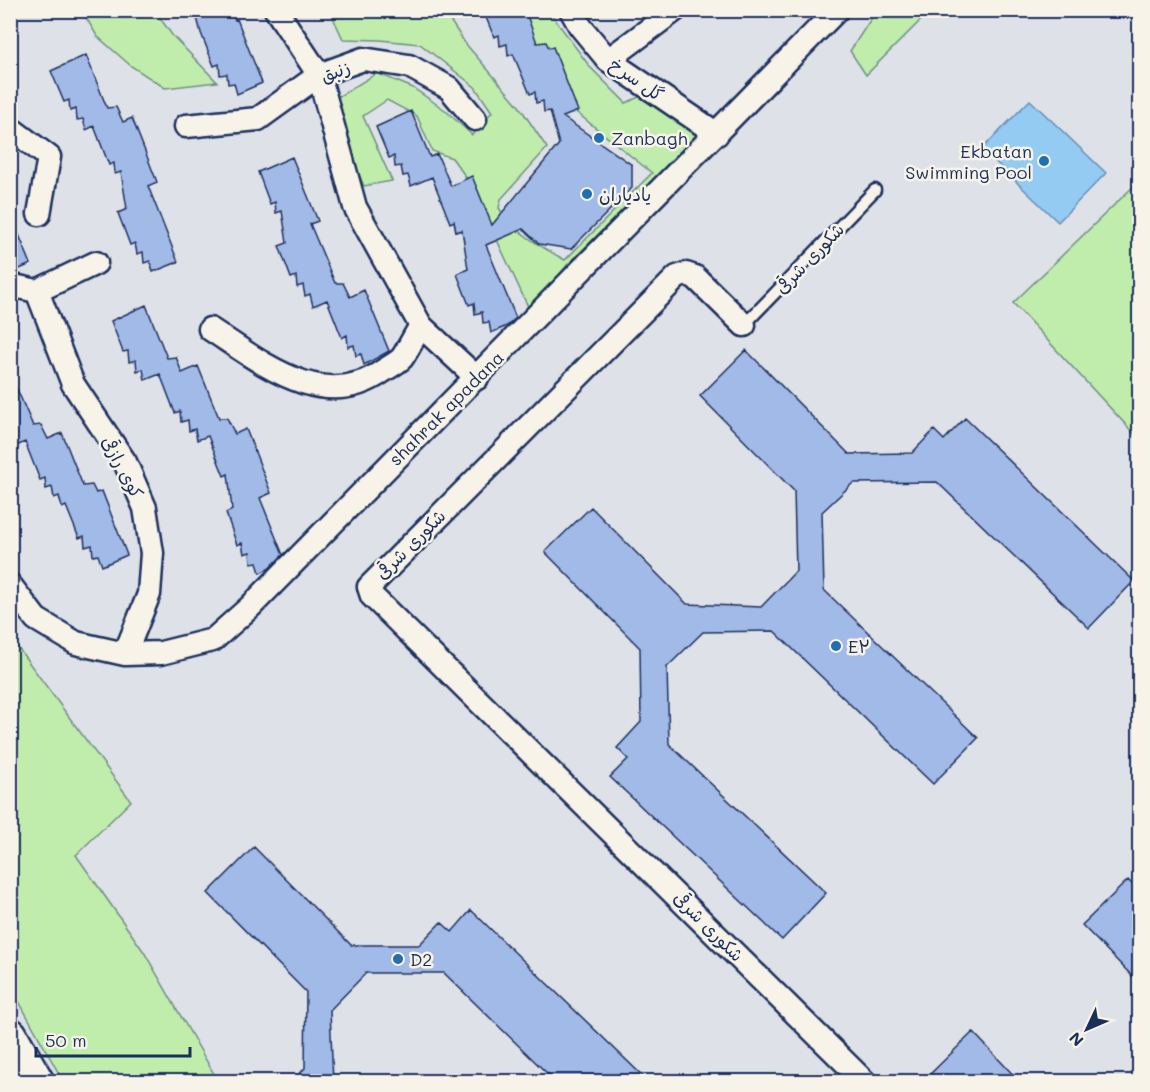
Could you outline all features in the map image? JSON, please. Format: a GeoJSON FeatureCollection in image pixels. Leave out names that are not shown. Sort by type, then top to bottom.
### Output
{"type":"FeatureCollection","features":[{"type":"Feature","properties":{"kind":"highway"},"geometry":{"type":"LineString","coordinates":[[10,1035],[37,1082]]}},
{"type":"Feature","properties":{"kind":"street"},"geometry":{"type":"LineString","coordinates":[[276,10],[319,75],[355,207],[421,326],[477,378]]}},
{"type":"Feature","properties":{"kind":"street","name":"گل سرخ"},"geometry":{"type":"LineString","coordinates":[[571,10],[580,26],[608,60],[717,134]]}},
{"type":"Feature","properties":{"kind":"street"},"geometry":{"type":"LineString","coordinates":[[608,60],[675,10]]}},
{"type":"Feature","properties":{"kind":"street","name":"shahrak apadana"},"geometry":{"type":"LineString","coordinates":[[10,585],[36,619],[76,643],[126,654],[161,653],[213,640],[250,607],[477,378],[837,10]]}},
{"type":"Feature","properties":{"kind":"street","name":"زنبق"},"geometry":{"type":"LineString","coordinates":[[186,126],[258,119],[319,75],[363,59],[409,66],[449,88],[475,119]]}},
{"type":"Feature","properties":{"kind":"street"},"geometry":{"type":"LineString","coordinates":[[10,128],[49,157],[39,214]]}},
{"type":"Feature","properties":{"kind":"street"},"geometry":{"type":"LineString","coordinates":[[14,286],[37,291],[96,263]]}},
{"type":"Feature","properties":{"kind":"street","name":"شکوری شرقی"},"geometry":{"type":"LineString","coordinates":[[744,325],[695,278],[686,274],[677,278],[369,587],[372,596],[865,1082]]}},
{"type":"Feature","properties":{"kind":"street","name":"کوی رازقی"},"geometry":{"type":"LineString","coordinates":[[37,291],[73,384],[125,462],[145,508],[152,553],[149,594],[126,654]]}},
{"type":"Feature","properties":{"kind":"street"},"geometry":{"type":"LineString","coordinates":[[210,329],[263,364],[295,381],[332,389],[370,381],[401,359],[421,326]]}},
{"type":"Feature","properties":{"kind":"lane","name":"شکوری شرقی"},"geometry":{"type":"LineString","coordinates":[[744,325],[875,190]]}},
{"type":"Feature","properties":{"kind":"green space"},"geometry":{"type":"Polygon","coordinates":[[[82,11],[155,11],[172,35],[217,82],[165,88],[131,66],[97,36],[82,11]]]}},
{"type":"Feature","properties":{"kind":"green space"},"geometry":{"type":"Polygon","coordinates":[[[330,11],[444,11],[465,43],[519,106],[547,148],[501,199],[499,208],[520,231],[565,260],[652,173],[576,112],[555,65],[508,11],[549,11],[590,67],[626,103],[643,95],[702,133],[568,264],[530,311],[471,184],[452,158],[432,151],[417,116],[387,100],[363,116],[392,181],[364,186],[347,147],[336,98],[377,73],[413,88],[445,110],[472,135],[492,112],[475,87],[420,44],[343,39],[330,11]]]}},
{"type":"Feature","properties":{"kind":"green space"},"geometry":{"type":"Polygon","coordinates":[[[876,11],[930,11],[866,75],[850,51],[876,11]]]}},
{"type":"Feature","properties":{"kind":"green space"},"geometry":{"type":"Polygon","coordinates":[[[1139,181],[1139,439],[1013,303],[1139,181]]]}},
{"type":"Feature","properties":{"kind":"green space"},"geometry":{"type":"Polygon","coordinates":[[[10,637],[131,801],[76,855],[144,952],[218,1081],[63,1081],[11,987],[10,637]]]}},
{"type":"Feature","properties":{"kind":"water","name":"Ekbatan Swimming Pool"},"geometry":{"type":"Polygon","coordinates":[[[1030,100],[1106,173],[1058,222],[982,149],[1030,100]]]}},
{"type":"Feature","properties":{"kind":"building"},"geometry":{"type":"Polygon","coordinates":[[[195,10],[231,12],[235,20],[237,19],[262,83],[237,94],[234,83],[228,84],[227,74],[220,75],[219,64],[214,66],[195,10]]]}},
{"type":"Feature","properties":{"kind":"building"},"geometry":{"type":"Polygon","coordinates":[[[483,10],[525,10],[537,43],[546,42],[549,48],[553,47],[578,111],[563,117],[632,165],[632,188],[571,249],[539,244],[523,229],[486,245],[516,318],[507,326],[491,333],[489,322],[483,323],[482,312],[475,314],[474,303],[469,305],[457,274],[468,269],[462,230],[456,232],[454,221],[450,223],[432,177],[411,186],[408,175],[403,176],[401,166],[395,167],[394,156],[389,158],[376,127],[411,111],[430,157],[437,154],[451,186],[472,176],[492,225],[559,144],[550,111],[544,112],[543,101],[536,103],[535,92],[530,94],[513,54],[508,56],[507,44],[500,46],[499,35],[494,37],[483,10]]]}},
{"type":"Feature","properties":{"kind":"building"},"geometry":{"type":"Polygon","coordinates":[[[86,55],[107,108],[116,107],[123,122],[132,118],[157,182],[148,186],[178,262],[153,272],[150,261],[144,263],[143,252],[137,254],[135,243],[130,245],[118,213],[127,209],[121,172],[115,174],[114,163],[109,165],[94,126],[86,130],[83,119],[77,120],[76,109],[70,111],[69,100],[64,102],[51,71],[86,55]]]}},
{"type":"Feature","properties":{"kind":"building"},"geometry":{"type":"Polygon","coordinates":[[[292,157],[318,221],[310,224],[335,283],[343,283],[350,297],[364,290],[389,351],[364,365],[361,354],[356,356],[354,345],[348,347],[347,335],[342,338],[327,300],[313,306],[310,294],[305,296],[303,285],[297,287],[296,276],[291,278],[279,246],[287,243],[282,211],[276,213],[275,202],[270,204],[258,172],[292,157]]]}},
{"type":"Feature","properties":{"kind":"building"},"geometry":{"type":"Polygon","coordinates":[[[10,213],[31,264],[10,273],[10,213]]]}},
{"type":"Feature","properties":{"kind":"building"},"geometry":{"type":"Polygon","coordinates":[[[146,305],[167,358],[176,357],[182,373],[198,366],[219,418],[227,418],[235,434],[246,429],[271,493],[260,498],[283,555],[260,573],[257,562],[251,563],[250,552],[244,554],[242,543],[237,545],[226,513],[232,510],[228,474],[224,476],[208,436],[197,440],[195,429],[189,431],[188,420],[181,422],[180,411],[175,413],[160,374],[145,380],[143,369],[137,371],[136,360],[129,362],[128,351],[123,352],[111,321],[146,305]]]}},
{"type":"Feature","properties":{"kind":"building","name":"E۲"},"geometry":{"type":"Polygon","coordinates":[[[746,350],[849,454],[912,453],[934,430],[944,440],[965,418],[1134,581],[1089,628],[937,482],[853,483],[822,512],[824,590],[978,738],[933,784],[774,631],[703,632],[667,667],[669,744],[826,893],[782,940],[610,777],[628,759],[617,748],[641,722],[640,648],[545,552],[591,507],[687,604],[761,607],[796,571],[794,491],[700,396],[746,350]]]}},
{"type":"Feature","properties":{"kind":"building"},"geometry":{"type":"Polygon","coordinates":[[[10,373],[33,426],[41,425],[48,439],[62,433],[83,486],[92,485],[96,493],[102,491],[127,555],[102,566],[98,555],[93,556],[92,545],[85,547],[84,536],[79,538],[66,506],[62,508],[59,496],[54,498],[52,487],[46,489],[45,478],[40,480],[25,442],[10,449],[10,373]]]}},
{"type":"Feature","properties":{"kind":"building","name":"D2"},"geometry":{"type":"Polygon","coordinates":[[[254,847],[351,945],[419,945],[441,922],[452,932],[471,910],[649,1082],[556,1082],[444,973],[366,973],[330,1010],[333,1082],[292,1082],[305,1068],[306,992],[208,893],[254,847]]]}},
{"type":"Feature","properties":{"kind":"building"},"geometry":{"type":"Polygon","coordinates":[[[1128,880],[1140,892],[1140,984],[1082,925],[1128,880]]]}},
{"type":"Feature","properties":{"kind":"building"},"geometry":{"type":"Polygon","coordinates":[[[973,1032],[1020,1082],[922,1082],[973,1032]]]}},
{"type":"Feature","properties":{"kind":"place","name":"Zanbagh"},"geometry":{"type":"Point","coordinates":[599,138]}},
{"type":"Feature","properties":{"kind":"place","name":"Ekbatan Swimming Pool"},"geometry":{"type":"Point","coordinates":[1044,161]}},
{"type":"Feature","properties":{"kind":"place","name":"یادیاران"},"geometry":{"type":"Point","coordinates":[587,194]}},
{"type":"Feature","properties":{"kind":"place","name":"E۲"},"geometry":{"type":"Point","coordinates":[836,646]}},
{"type":"Feature","properties":{"kind":"place","name":"D2"},"geometry":{"type":"Point","coordinates":[398,959]}}]}
